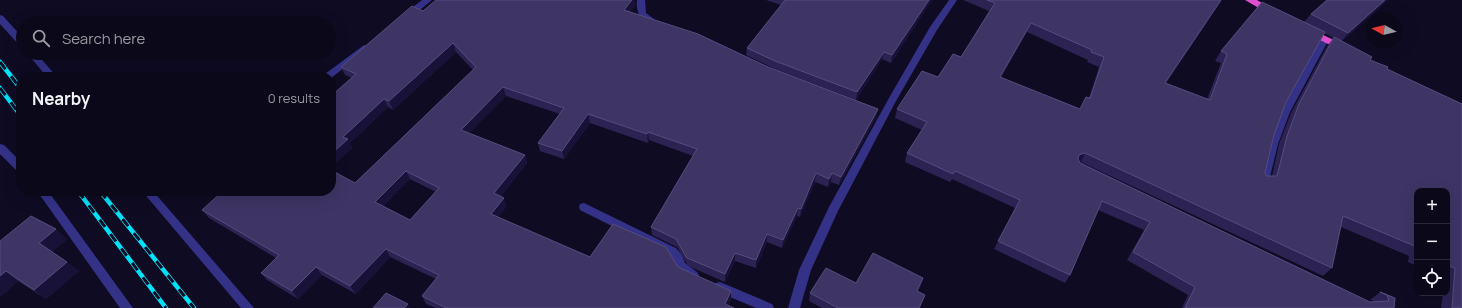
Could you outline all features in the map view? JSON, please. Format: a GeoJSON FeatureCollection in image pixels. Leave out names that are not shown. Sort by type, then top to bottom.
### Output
{"type":"FeatureCollection","features":[{"type":"Feature","properties":{"kind":"highway"},"geometry":{"type":"LineString","coordinates":[[1250,0],[1284,18]]}},
{"type":"Feature","properties":{"kind":"highway"},"geometry":{"type":"LineString","coordinates":[[1297,25],[1351,52]]}},
{"type":"Feature","properties":{"kind":"street"},"geometry":{"type":"LineString","coordinates":[[398,23],[428,0]]}},
{"type":"Feature","properties":{"kind":"street"},"geometry":{"type":"LineString","coordinates":[[641,0],[640,8],[644,18],[667,26]]}},
{"type":"Feature","properties":{"kind":"street"},"geometry":{"type":"LineString","coordinates":[[794,308],[805,270],[880,114],[933,29],[953,0]]}},
{"type":"Feature","properties":{"kind":"street"},"geometry":{"type":"LineString","coordinates":[[0,18],[16,36]]}},
{"type":"Feature","properties":{"kind":"street"},"geometry":{"type":"LineString","coordinates":[[1264,181],[1274,144],[1285,112],[1325,39]]}},
{"type":"Feature","properties":{"kind":"street"},"geometry":{"type":"LineString","coordinates":[[333,72],[374,41]]}},
{"type":"Feature","properties":{"kind":"street"},"geometry":{"type":"LineString","coordinates":[[37,60],[48,72]]}},
{"type":"Feature","properties":{"kind":"street"},"geometry":{"type":"LineString","coordinates":[[0,148],[16,163]]}},
{"type":"Feature","properties":{"kind":"street"},"geometry":{"type":"LineString","coordinates":[[46,196],[127,308]]}},
{"type":"Feature","properties":{"kind":"street"},"geometry":{"type":"LineString","coordinates":[[151,196],[248,308]]}},
{"type":"Feature","properties":{"kind":"street"},"geometry":{"type":"LineString","coordinates":[[584,207],[672,251],[677,256],[682,270],[768,308]]}},
{"type":"Feature","properties":{"kind":"building"},"geometry":{"type":"Polygon","coordinates":[[[436,0],[632,0],[624,10],[698,34],[768,67],[878,109],[841,177],[832,173],[829,179],[816,173],[801,209],[798,208],[783,240],[767,234],[756,260],[735,253],[725,274],[687,258],[676,239],[651,227],[697,149],[648,132],[647,134],[588,114],[562,151],[538,143],[564,108],[503,87],[461,130],[525,155],[494,193],[504,198],[491,214],[590,257],[613,224],[666,247],[678,267],[731,291],[725,304],[734,308],[446,308],[422,296],[439,275],[386,249],[350,286],[316,267],[292,291],[261,273],[279,255],[202,210],[217,196],[336,196],[336,173],[355,183],[476,67],[453,43],[389,101],[384,99],[343,137],[348,139],[336,150],[336,92],[356,74],[341,67],[412,6],[423,11],[436,0]],[[406,171],[375,202],[410,220],[439,188],[406,171]]]}},
{"type":"Feature","properties":{"kind":"building"},"geometry":{"type":"Polygon","coordinates":[[[785,0],[929,0],[892,55],[884,52],[857,92],[775,61],[747,48],[785,0]]]}},
{"type":"Feature","properties":{"kind":"building"},"geometry":{"type":"Polygon","coordinates":[[[987,0],[1221,0],[1165,83],[1210,100],[1227,54],[1221,51],[1262,2],[1325,32],[1286,102],[1274,135],[1265,172],[1266,176],[1277,176],[1287,136],[1299,104],[1334,37],[1372,57],[1370,60],[1388,67],[1387,69],[1462,104],[1462,308],[1452,308],[1455,268],[1450,266],[1450,188],[1414,188],[1414,246],[1343,216],[1332,268],[1085,153],[1079,155],[1078,159],[1080,163],[1370,302],[1389,301],[1387,295],[1380,292],[1395,298],[1394,308],[1185,308],[1195,287],[1133,252],[1150,222],[1102,201],[1070,275],[998,241],[1020,200],[955,171],[953,174],[907,153],[927,122],[897,109],[922,71],[938,77],[953,54],[961,57],[995,3],[987,0]],[[1031,23],[1000,77],[1080,109],[1086,97],[1090,98],[1104,57],[1091,52],[1092,50],[1031,23]]]}},
{"type":"Feature","properties":{"kind":"building"},"geometry":{"type":"Polygon","coordinates":[[[1327,0],[1385,0],[1372,12],[1366,12],[1366,17],[1348,33],[1311,14],[1327,0]]]}},
{"type":"Feature","properties":{"kind":"building"},"geometry":{"type":"Polygon","coordinates":[[[31,216],[56,229],[39,243],[67,262],[34,290],[6,271],[0,276],[0,241],[31,216]]]}},
{"type":"Feature","properties":{"kind":"building"},"geometry":{"type":"Polygon","coordinates":[[[873,253],[923,278],[917,291],[925,295],[919,308],[838,308],[810,293],[826,268],[856,283],[873,253]]]}},
{"type":"Feature","properties":{"kind":"building"},"geometry":{"type":"Polygon","coordinates":[[[386,293],[408,304],[404,308],[373,308],[386,293]]]}},
{"type":"Feature","properties":{"kind":"railway"},"geometry":{"type":"LineString","coordinates":[[0,62],[16,83]]}},
{"type":"Feature","properties":{"kind":"railway"},"geometry":{"type":"LineString","coordinates":[[0,88],[16,109]]}},
{"type":"Feature","properties":{"kind":"railway"},"geometry":{"type":"LineString","coordinates":[[82,196],[166,308]]}},
{"type":"Feature","properties":{"kind":"railway"},"geometry":{"type":"LineString","coordinates":[[104,196],[194,308]]}}]}
